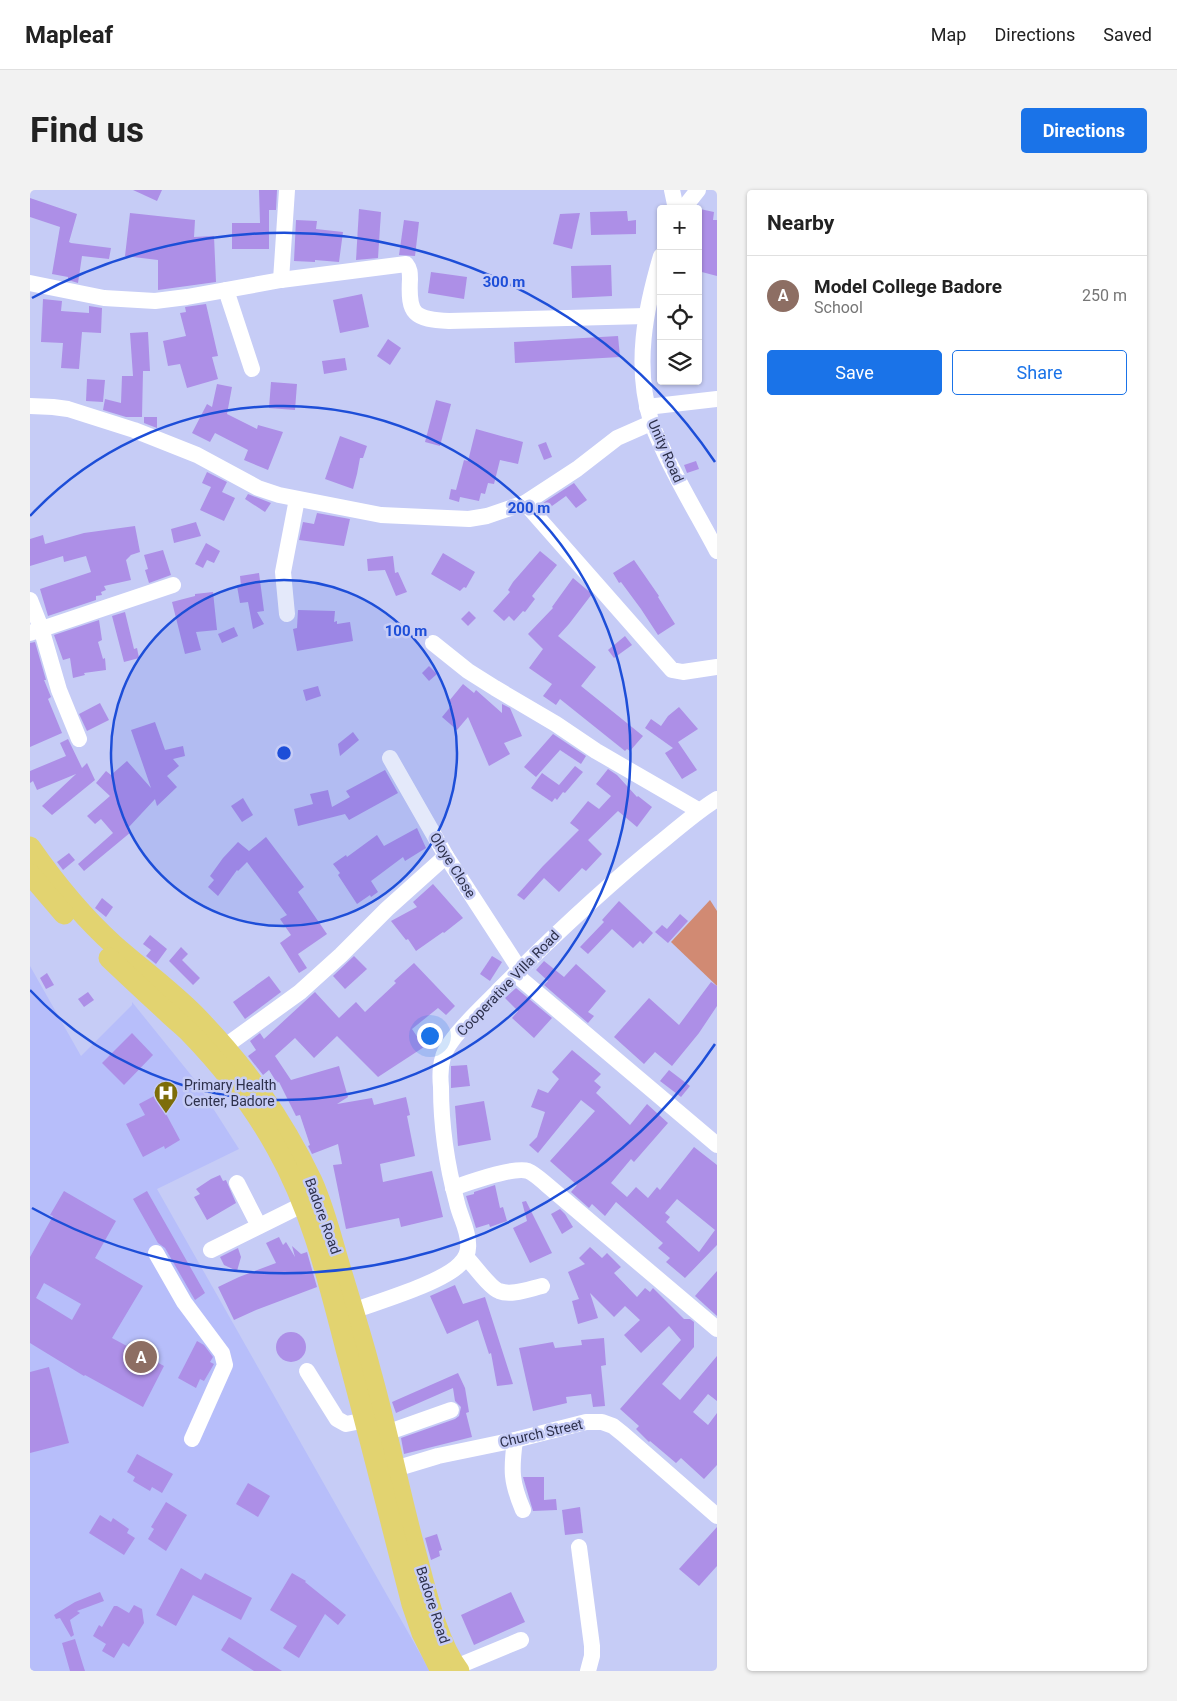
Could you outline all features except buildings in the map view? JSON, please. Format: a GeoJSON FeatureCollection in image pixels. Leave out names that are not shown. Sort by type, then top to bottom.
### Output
{"type":"FeatureCollection","features":[{"type":"Feature","properties":{"kind":"main road","name":"Badore Road"},"geometry":{"type":"LineString","coordinates":[[30,847],[48,873],[79,910],[114,945],[192,1012],[224,1046],[262,1092],[313,1184],[312,1212],[412,1604],[422,1633],[452,1670]]}},
{"type":"Feature","properties":{"kind":"main road","name":"Badore Road"},"geometry":{"type":"LineString","coordinates":[[30,874],[83,935],[188,1030],[225,1073],[263,1126],[312,1212],[335,1244],[371,1370],[408,1524],[432,1612],[452,1670]]}},
{"type":"Feature","properties":{"kind":"street"},"geometry":{"type":"LineString","coordinates":[[281,280],[287,190]]}},
{"type":"Feature","properties":{"kind":"street"},"geometry":{"type":"LineString","coordinates":[[672,190],[675,205]]}},
{"type":"Feature","properties":{"kind":"street"},"geometry":{"type":"LineString","coordinates":[[687,205],[698,190]]}},
{"type":"Feature","properties":{"kind":"street"},"geometry":{"type":"LineString","coordinates":[[30,283],[104,298],[155,301],[281,280],[406,264],[410,270],[409,296],[411,304],[419,316],[429,320],[646,316]]}},
{"type":"Feature","properties":{"kind":"street","name":"Unity Road"},"geometry":{"type":"LineString","coordinates":[[657,269],[646,316],[642,365],[647,407],[651,423],[674,473],[717,551]]}},
{"type":"Feature","properties":{"kind":"street"},"geometry":{"type":"LineString","coordinates":[[226,290],[252,368]]}},
{"type":"Feature","properties":{"kind":"street"},"geometry":{"type":"LineString","coordinates":[[647,407],[717,399]]}},
{"type":"Feature","properties":{"kind":"street"},"geometry":{"type":"LineString","coordinates":[[30,406],[53,406],[68,409],[134,430],[197,455],[258,488],[278,495],[380,515],[469,519],[487,516],[525,503],[577,470],[618,438],[651,423]]}},
{"type":"Feature","properties":{"kind":"street"},"geometry":{"type":"LineString","coordinates":[[287,614],[283,572],[297,499]]}},
{"type":"Feature","properties":{"kind":"street"},"geometry":{"type":"LineString","coordinates":[[525,503],[672,670],[683,672],[717,667]]}},
{"type":"Feature","properties":{"kind":"street"},"geometry":{"type":"LineString","coordinates":[[35,631],[173,585]]}},
{"type":"Feature","properties":{"kind":"street"},"geometry":{"type":"LineString","coordinates":[[30,600],[35,631],[80,739]]}},
{"type":"Feature","properties":{"kind":"street"},"geometry":{"type":"LineString","coordinates":[[433,644],[468,671],[495,688],[556,724],[596,751],[698,810]]}},
{"type":"Feature","properties":{"kind":"street","name":"Oloye Close"},"geometry":{"type":"LineString","coordinates":[[390,758],[446,856],[517,972],[717,1145]]}},
{"type":"Feature","properties":{"kind":"street","name":"Cooperative Villa Road"},"geometry":{"type":"LineString","coordinates":[[466,1257],[467,1232],[459,1211],[447,1160],[441,1104],[440,1070],[443,1056],[449,1044],[553,936],[636,861],[698,810],[717,798]]}},
{"type":"Feature","properties":{"kind":"street"},"geometry":{"type":"LineString","coordinates":[[224,1046],[300,992],[446,856]]}},
{"type":"Feature","properties":{"kind":"street"},"geometry":{"type":"LineString","coordinates":[[453,1188],[510,1171],[528,1171],[717,1329]]}},
{"type":"Feature","properties":{"kind":"street"},"geometry":{"type":"LineString","coordinates":[[237,1183],[259,1226]]}},
{"type":"Feature","properties":{"kind":"street"},"geometry":{"type":"LineString","coordinates":[[211,1250],[259,1226],[312,1212]]}},
{"type":"Feature","properties":{"kind":"street"},"geometry":{"type":"LineString","coordinates":[[156,1253],[184,1302],[222,1353],[224,1365],[192,1439]]}},
{"type":"Feature","properties":{"kind":"street"},"geometry":{"type":"LineString","coordinates":[[353,1311],[430,1282],[456,1268],[466,1257],[496,1290],[519,1291],[542,1286]]}},
{"type":"Feature","properties":{"kind":"street"},"geometry":{"type":"LineString","coordinates":[[307,1371],[337,1419],[346,1424],[366,1420]]}},
{"type":"Feature","properties":{"kind":"street"},"geometry":{"type":"LineString","coordinates":[[386,1433],[451,1410]]}},
{"type":"Feature","properties":{"kind":"street","name":"Church Street"},"geometry":{"type":"LineString","coordinates":[[395,1469],[438,1456],[515,1440],[586,1422],[602,1422],[613,1426],[717,1516]]}},
{"type":"Feature","properties":{"kind":"street"},"geometry":{"type":"LineString","coordinates":[[515,1440],[512,1466],[515,1492],[523,1510]]}},
{"type":"Feature","properties":{"kind":"street"},"geometry":{"type":"LineString","coordinates":[[580,1547],[592,1646],[592,1656],[588,1671]]}},
{"type":"Feature","properties":{"kind":"street"},"geometry":{"type":"LineString","coordinates":[[452,1670],[521,1640]]}},
{"type":"Feature","properties":{"kind":"shaded area"},"geometry":{"type":"Polygon","coordinates":[[[710,900],[717,911],[717,986],[671,942],[710,900]]]}},
{"type":"Feature","properties":{"kind":"shaded area"},"geometry":{"type":"Polygon","coordinates":[[[30,966],[81,1056],[132,1005],[132,1002],[195,1080],[239,1149],[157,1189],[430,1671],[30,1671],[30,966]]]}},
{"type":"Feature","properties":{"kind":"place","name":"Primary Health Center, Badore"},"geometry":{"type":"Point","coordinates":[166,1114]}},
{"type":"Feature","properties":{"kind":"place","name":"Model College Badore"},"geometry":{"type":"Point","coordinates":[141,1357]}}]}
